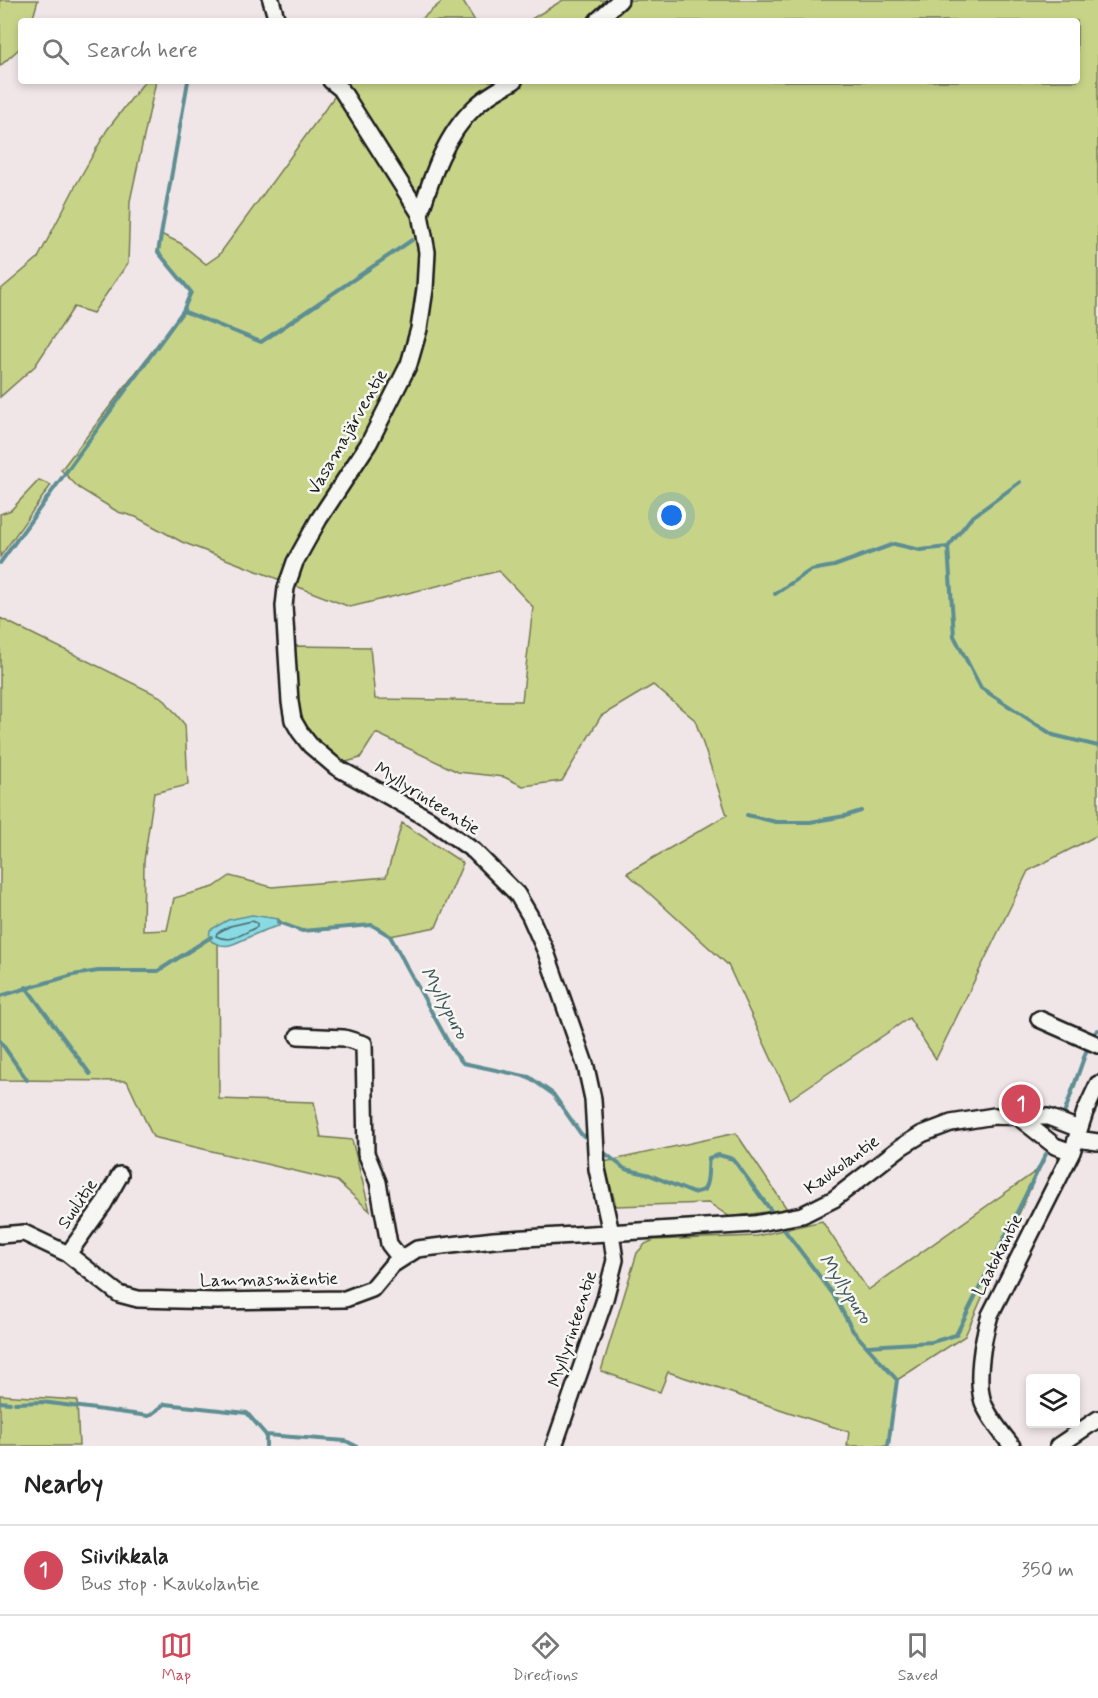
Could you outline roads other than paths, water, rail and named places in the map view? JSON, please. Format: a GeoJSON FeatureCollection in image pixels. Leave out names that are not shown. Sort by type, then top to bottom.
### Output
{"type":"FeatureCollection","features":[{"type":"Feature","properties":{"kind":"street"},"geometry":{"type":"LineString","coordinates":[[271,0],[276,18]]}},
{"type":"Feature","properties":{"kind":"street"},"geometry":{"type":"LineString","coordinates":[[600,18],[620,0]]}},
{"type":"Feature","properties":{"kind":"street","name":"Vasamajärventie"},"geometry":{"type":"LineString","coordinates":[[284,606],[286,588],[295,562],[319,519],[369,443],[409,364],[419,329],[425,289],[427,252],[420,214],[341,89],[335,84]]}},
{"type":"Feature","properties":{"kind":"street"},"geometry":{"type":"LineString","coordinates":[[420,214],[431,180],[453,133],[475,107],[509,84]]}},
{"type":"Feature","properties":{"kind":"street","name":"Myllyrinteentie"},"geometry":{"type":"LineString","coordinates":[[284,606],[290,702],[293,720],[300,732],[310,745],[336,766],[429,819],[474,851],[517,894],[546,952],[586,1067],[593,1099],[599,1177],[615,1260],[554,1446]]}},
{"type":"Feature","properties":{"kind":"street"},"geometry":{"type":"LineString","coordinates":[[1039,1019],[1098,1045]]}},
{"type":"Feature","properties":{"kind":"street"},"geometry":{"type":"LineString","coordinates":[[298,1036],[344,1038],[364,1044],[366,1153],[378,1182],[389,1244],[400,1258]]}},
{"type":"Feature","properties":{"kind":"street","name":"Laatokantie"},"geometry":{"type":"LineString","coordinates":[[1012,1446],[985,1406],[981,1380],[985,1332],[990,1315],[1076,1140],[1098,1084]]}},
{"type":"Feature","properties":{"kind":"street","name":"Kaukolantie"},"geometry":{"type":"LineString","coordinates":[[611,1233],[754,1224],[793,1217],[834,1199],[900,1147],[922,1134],[951,1123],[994,1116],[1048,1117],[1076,1140]]}},
{"type":"Feature","properties":{"kind":"street","name":"Kaukolantie"},"geometry":{"type":"LineString","coordinates":[[1017,1116],[1055,1146],[1076,1140],[1098,1142]]}},
{"type":"Feature","properties":{"kind":"street","name":"Suulitie"},"geometry":{"type":"LineString","coordinates":[[68,1254],[103,1205],[120,1175]]}},
{"type":"Feature","properties":{"kind":"street","name":"Lammasmäentie"},"geometry":{"type":"LineString","coordinates":[[0,1235],[24,1233],[68,1254],[119,1294],[138,1299],[217,1301],[345,1299],[372,1289],[392,1265],[417,1249],[495,1240],[611,1233]]}},
{"type":"Feature","properties":{"kind":"street"},"geometry":{"type":"LineString","coordinates":[[1058,1446],[1098,1419]]}},
{"type":"Feature","properties":{"kind":"water"},"geometry":{"type":"Polygon","coordinates":[[[252,915],[278,919],[281,923],[279,926],[230,945],[220,945],[209,939],[210,930],[228,920],[252,915]]]}},
{"type":"Feature","properties":{"kind":"waterway"},"geometry":{"type":"LineString","coordinates":[[0,563],[183,311],[191,292],[158,252],[187,84]]}},
{"type":"Feature","properties":{"kind":"waterway"},"geometry":{"type":"LineString","coordinates":[[183,311],[261,342],[412,240]]}},
{"type":"Feature","properties":{"kind":"waterway"},"geometry":{"type":"LineString","coordinates":[[1020,482],[971,518],[948,547],[954,636],[981,688],[1053,735],[1098,746]]}},
{"type":"Feature","properties":{"kind":"waterway"},"geometry":{"type":"LineString","coordinates":[[775,594],[811,570],[834,566],[894,544],[920,550],[948,547]]}},
{"type":"Feature","properties":{"kind":"waterway"},"geometry":{"type":"LineString","coordinates":[[747,815],[776,822],[810,822],[861,811]]}},
{"type":"Feature","properties":{"kind":"waterway","name":"Myllypuro"},"geometry":{"type":"LineString","coordinates":[[278,922],[302,931],[372,925],[390,936],[453,1051],[463,1063],[529,1077],[553,1094],[581,1134],[591,1141]]}},
{"type":"Feature","properties":{"kind":"waterway","name":"Myllypuro"},"geometry":{"type":"LineString","coordinates":[[0,996],[73,975],[98,971],[158,971],[211,937]]}},
{"type":"Feature","properties":{"kind":"waterway"},"geometry":{"type":"LineString","coordinates":[[26,987],[90,1074]]}},
{"type":"Feature","properties":{"kind":"waterway"},"geometry":{"type":"LineString","coordinates":[[1095,1033],[1098,1030]]}},
{"type":"Feature","properties":{"kind":"waterway"},"geometry":{"type":"LineString","coordinates":[[0,1041],[27,1080]]}},
{"type":"Feature","properties":{"kind":"waterway"},"geometry":{"type":"LineString","coordinates":[[1064,1114],[1087,1049]]}},
{"type":"Feature","properties":{"kind":"waterway","name":"Myllypuro"},"geometry":{"type":"LineString","coordinates":[[601,1150],[625,1169],[650,1175],[693,1193],[704,1190],[706,1186],[709,1158],[719,1155],[733,1159],[775,1216]]}},
{"type":"Feature","properties":{"kind":"waterway"},"geometry":{"type":"LineString","coordinates":[[868,1346],[932,1342],[956,1335],[1046,1154]]}},
{"type":"Feature","properties":{"kind":"waterway","name":"Myllypuro"},"geometry":{"type":"LineString","coordinates":[[779,1223],[833,1294],[853,1331],[897,1380],[888,1446]]}},
{"type":"Feature","properties":{"kind":"waterway"},"geometry":{"type":"LineString","coordinates":[[0,1402],[10,1403]]}},
{"type":"Feature","properties":{"kind":"waterway"},"geometry":{"type":"LineString","coordinates":[[15,1403],[42,1402],[149,1416],[165,1404],[247,1413],[266,1435],[266,1446]]}},
{"type":"Feature","properties":{"kind":"waterway"},"geometry":{"type":"LineString","coordinates":[[266,1435],[346,1441],[356,1446]]}},
{"type":"Feature","properties":{"kind":"place","name":"Siivikkala"},"geometry":{"type":"Point","coordinates":[1021,1104]}}]}
